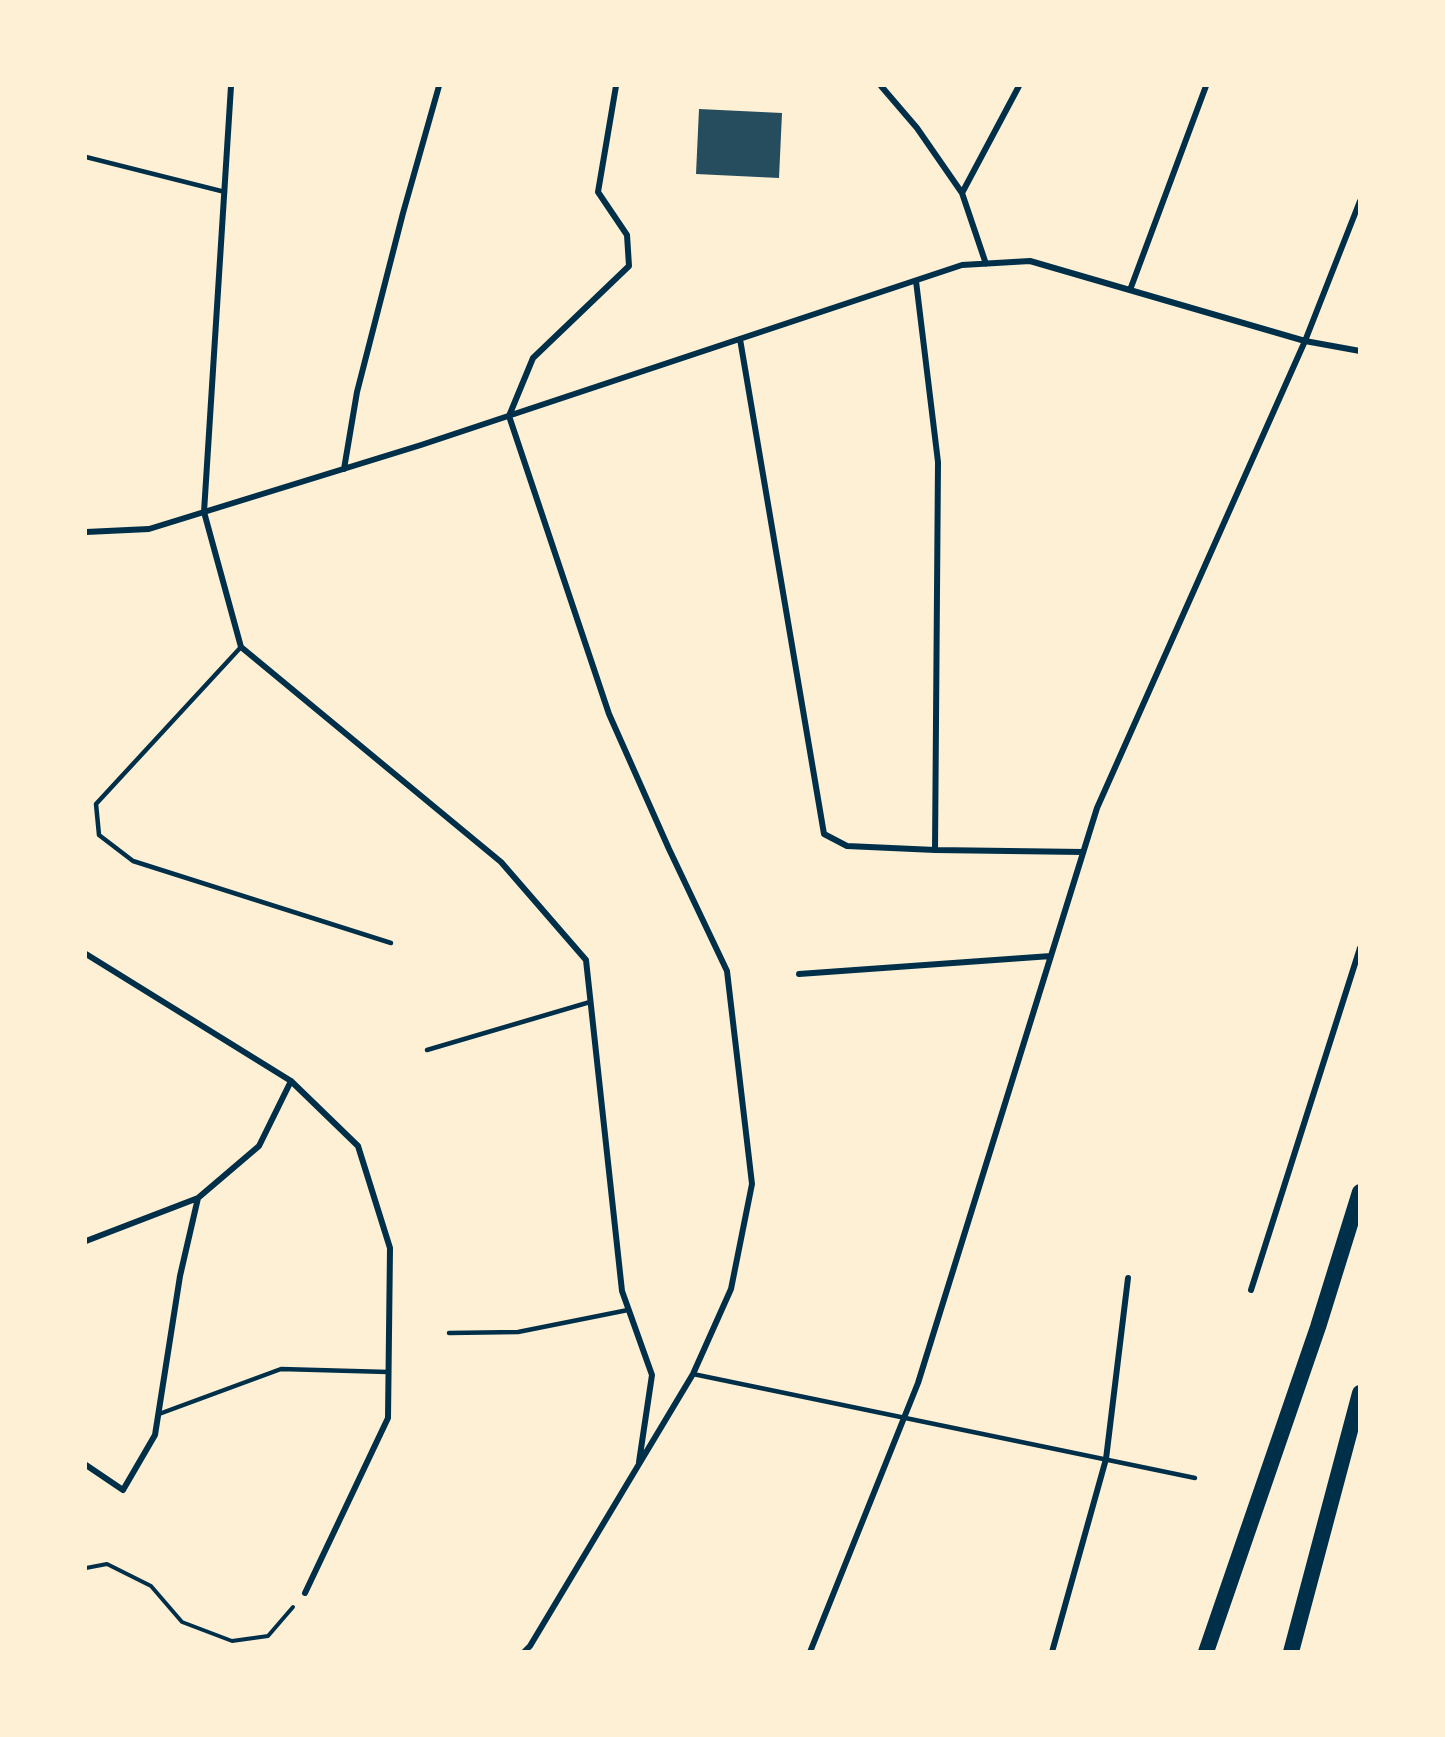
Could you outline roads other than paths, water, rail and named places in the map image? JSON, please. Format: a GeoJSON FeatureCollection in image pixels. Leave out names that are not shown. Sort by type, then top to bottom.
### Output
{"type":"FeatureCollection","features":[{"type":"Feature","properties":{"kind":"highway"},"geometry":{"type":"LineString","coordinates":[[1206,1652],[1315,1338],[1359,1192]]}},
{"type":"Feature","properties":{"kind":"highway"},"geometry":{"type":"LineString","coordinates":[[1291,1652],[1359,1393]]}},
{"type":"Feature","properties":{"kind":"street"},"geometry":{"type":"LineString","coordinates":[[231,86],[204,512],[241,647],[501,862],[586,960],[622,1291],[652,1375],[638,1466]]}},
{"type":"Feature","properties":{"kind":"street"},"geometry":{"type":"LineString","coordinates":[[344,469],[357,392],[403,213],[439,86]]}},
{"type":"Feature","properties":{"kind":"street"},"geometry":{"type":"LineString","coordinates":[[524,1652],[530,1646],[693,1374],[731,1289],[752,1184],[727,971],[669,849],[609,714],[508,416],[533,358],[629,266],[627,235],[598,192],[616,86]]}},
{"type":"Feature","properties":{"kind":"street"},"geometry":{"type":"LineString","coordinates":[[881,86],[917,128],[962,193],[986,264]]}},
{"type":"Feature","properties":{"kind":"street"},"geometry":{"type":"LineString","coordinates":[[962,193],[1019,86]]}},
{"type":"Feature","properties":{"kind":"street"},"geometry":{"type":"LineString","coordinates":[[1130,290],[1206,86]]}},
{"type":"Feature","properties":{"kind":"street"},"geometry":{"type":"LineString","coordinates":[[810,1652],[918,1383],[1097,808],[1305,341],[1359,201]]}},
{"type":"Feature","properties":{"kind":"street"},"geometry":{"type":"LineString","coordinates":[[86,532],[149,529],[508,416],[962,265],[1029,261],[1305,341],[1359,351]]}},
{"type":"Feature","properties":{"kind":"street"},"geometry":{"type":"LineString","coordinates":[[916,281],[938,462],[935,850]]}},
{"type":"Feature","properties":{"kind":"street"},"geometry":{"type":"LineString","coordinates":[[740,339],[824,834],[847,846],[1083,852]]}},
{"type":"Feature","properties":{"kind":"street"},"geometry":{"type":"LineString","coordinates":[[1251,1290],[1359,948]]}},
{"type":"Feature","properties":{"kind":"street"},"geometry":{"type":"LineString","coordinates":[[86,954],[291,1081],[358,1146],[390,1248],[388,1418],[305,1593]]}},
{"type":"Feature","properties":{"kind":"street"},"geometry":{"type":"LineString","coordinates":[[799,974],[1051,956]]}},
{"type":"Feature","properties":{"kind":"street"},"geometry":{"type":"LineString","coordinates":[[86,1241],[198,1198],[259,1146],[291,1081]]}},
{"type":"Feature","properties":{"kind":"street"},"geometry":{"type":"LineString","coordinates":[[86,1465],[123,1490],[155,1435],[180,1276],[198,1198]]}},
{"type":"Feature","properties":{"kind":"street"},"geometry":{"type":"LineString","coordinates":[[1052,1652],[1106,1459],[1128,1278]]}},
{"type":"Feature","properties":{"kind":"lane"},"geometry":{"type":"LineString","coordinates":[[86,157],[225,192]]}},
{"type":"Feature","properties":{"kind":"lane"},"geometry":{"type":"LineString","coordinates":[[241,647],[96,804],[99,835],[133,861],[391,943]]}},
{"type":"Feature","properties":{"kind":"lane"},"geometry":{"type":"LineString","coordinates":[[428,1050],[590,1002]]}},
{"type":"Feature","properties":{"kind":"lane"},"geometry":{"type":"LineString","coordinates":[[449,1333],[518,1332],[628,1310]]}},
{"type":"Feature","properties":{"kind":"lane"},"geometry":{"type":"LineString","coordinates":[[159,1414],[281,1369],[388,1372]]}},
{"type":"Feature","properties":{"kind":"lane"},"geometry":{"type":"LineString","coordinates":[[693,1374],[1195,1478]]}}]}
